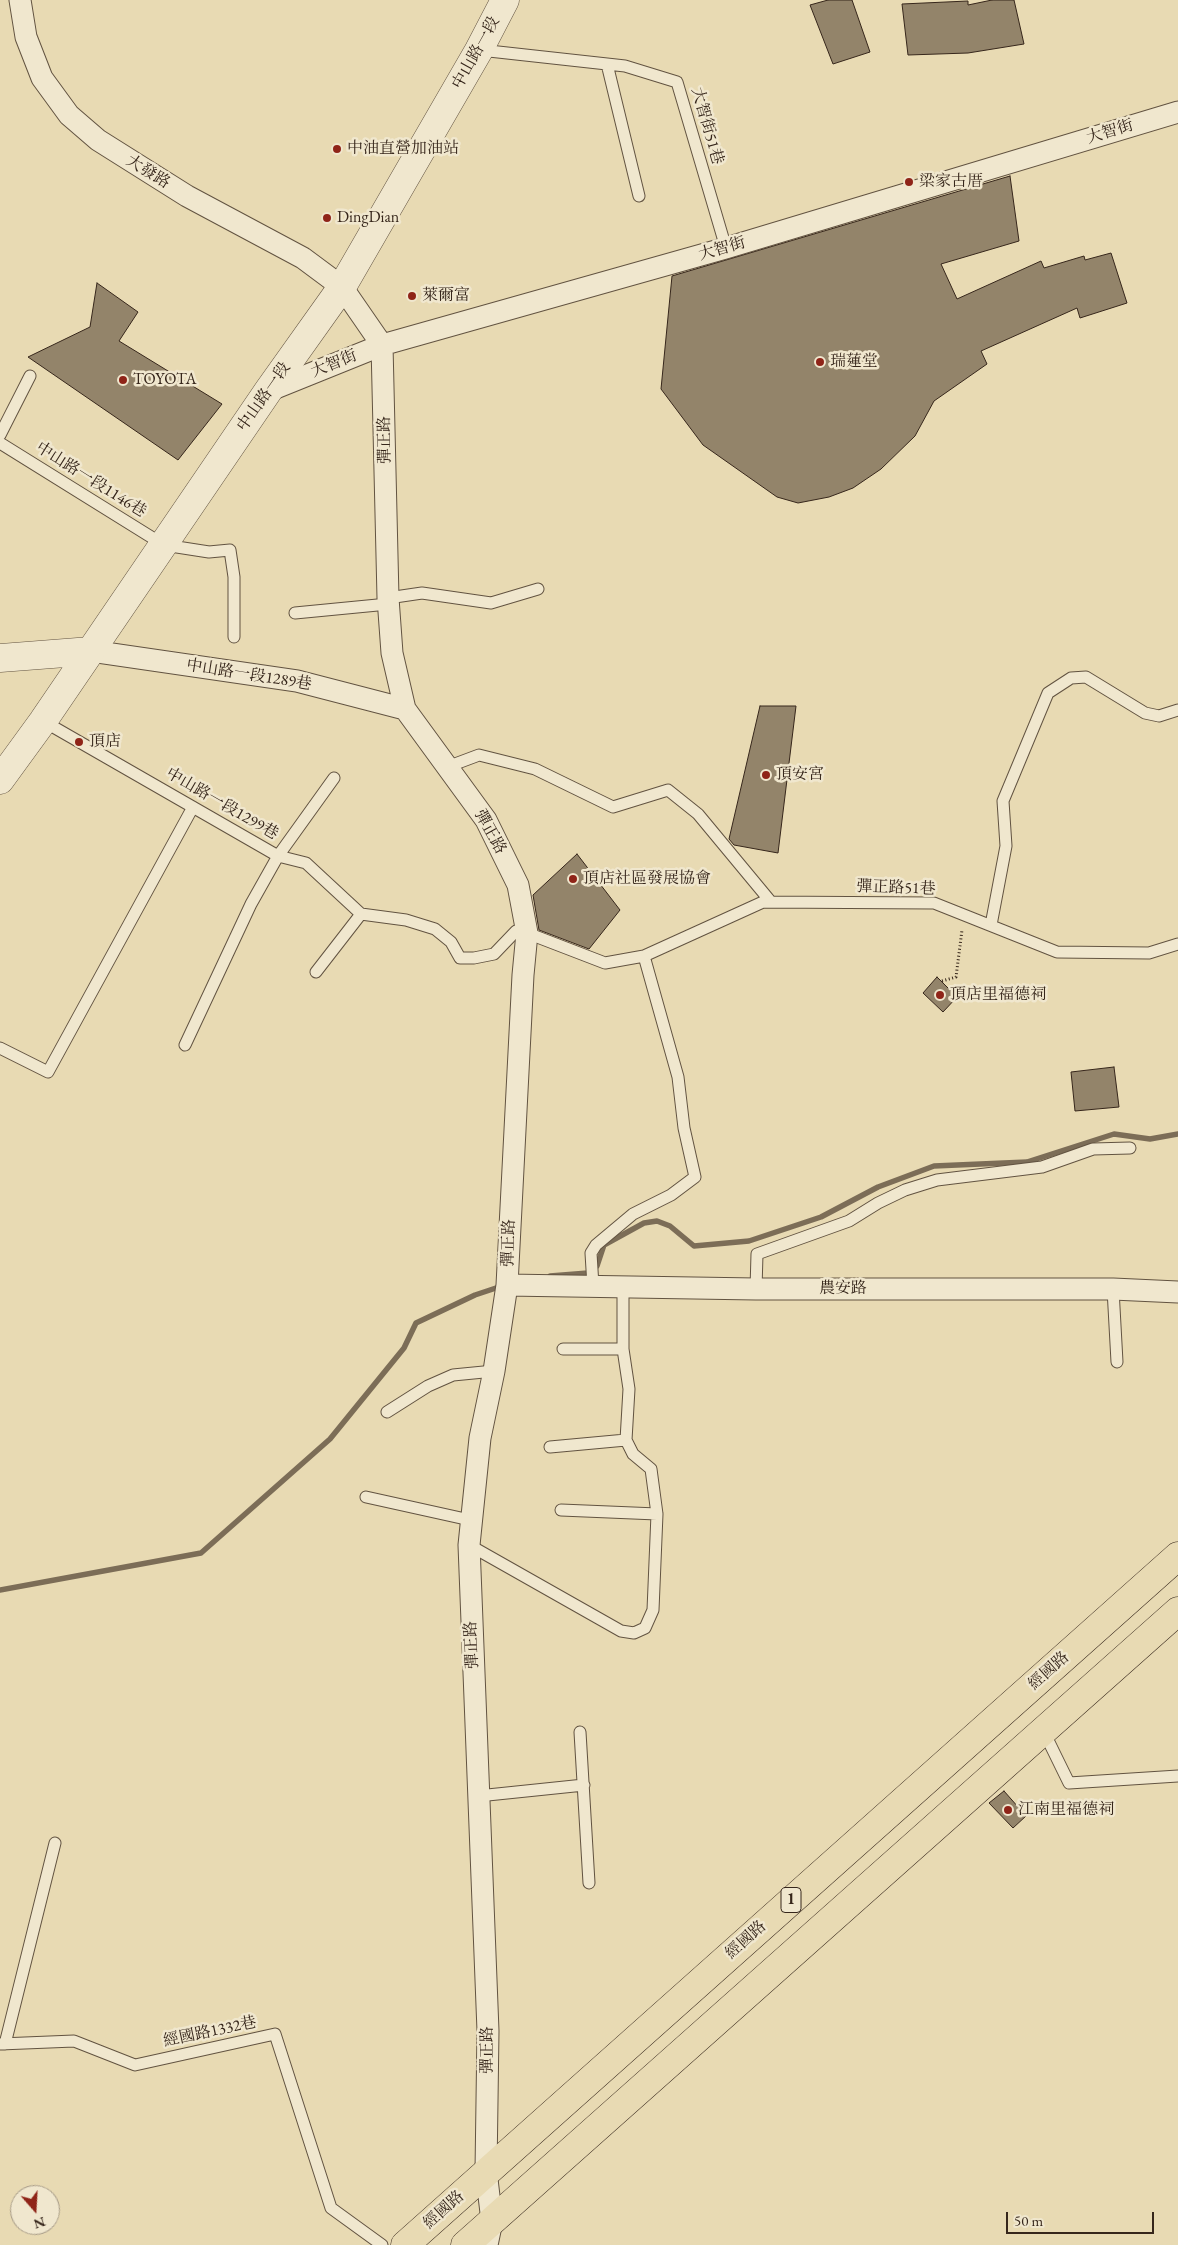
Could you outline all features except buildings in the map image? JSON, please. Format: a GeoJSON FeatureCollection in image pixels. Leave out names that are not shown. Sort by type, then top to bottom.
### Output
{"type":"FeatureCollection","features":[{"type":"Feature","properties":{"kind":"main road","name":"經國路"},"geometry":{"type":"LineString","coordinates":[[405,2245],[1178,1556]]}},
{"type":"Feature","properties":{"kind":"main road"},"geometry":{"type":"LineString","coordinates":[[465,2245],[490,2233],[1178,1612]]}},
{"type":"Feature","properties":{"kind":"street","name":"大發路"},"geometry":{"type":"LineString","coordinates":[[20,0],[26,37],[42,78],[69,114],[98,140],[178,191],[302,258],[342,287]]}},
{"type":"Feature","properties":{"kind":"street","name":"中山路一段"},"geometry":{"type":"LineString","coordinates":[[0,780],[164,545],[268,390],[342,287],[479,50],[505,0]]}},
{"type":"Feature","properties":{"kind":"street","name":"大智街"},"geometry":{"type":"LineString","coordinates":[[268,390],[382,345],[726,248],[1178,112]]}},
{"type":"Feature","properties":{"kind":"street"},"geometry":{"type":"LineString","coordinates":[[342,287],[382,345]]}},
{"type":"Feature","properties":{"kind":"street","name":"彈正路"},"geometry":{"type":"LineString","coordinates":[[382,345],[388,601],[392,653],[405,709],[486,820],[518,884],[527,933],[522,975],[507,1284],[494,1371],[480,1438],[470,1520],[469,1545],[488,2031],[486,2171],[490,2233]]}},
{"type":"Feature","properties":{"kind":"street"},"geometry":{"type":"LineString","coordinates":[[0,658],[91,651]]}},
{"type":"Feature","properties":{"kind":"street","name":"中山路一段1289巷"},"geometry":{"type":"LineString","coordinates":[[91,651],[298,681],[405,709]]}},
{"type":"Feature","properties":{"kind":"street","name":"農安路"},"geometry":{"type":"LineString","coordinates":[[507,1284],[756,1289],[1113,1290],[1178,1292]]}},
{"type":"Feature","properties":{"kind":"lane"},"geometry":{"type":"LineString","coordinates":[[479,50],[607,64],[639,196]]}},
{"type":"Feature","properties":{"kind":"lane","name":"大智街51巷"},"geometry":{"type":"LineString","coordinates":[[607,64],[625,66],[677,82],[726,248]]}},
{"type":"Feature","properties":{"kind":"lane"},"geometry":{"type":"LineString","coordinates":[[0,435],[30,376]]}},
{"type":"Feature","properties":{"kind":"lane","name":"中山路一段1146巷"},"geometry":{"type":"LineString","coordinates":[[0,443],[164,545]]}},
{"type":"Feature","properties":{"kind":"lane"},"geometry":{"type":"LineString","coordinates":[[164,545],[209,552],[230,550],[234,577],[234,637]]}},
{"type":"Feature","properties":{"kind":"lane"},"geometry":{"type":"LineString","coordinates":[[294,613],[388,601],[422,593],[491,603],[538,590]]}},
{"type":"Feature","properties":{"kind":"lane"},"geometry":{"type":"LineString","coordinates":[[991,925],[1006,846],[1003,801],[1048,693],[1071,678],[1086,677],[1145,713],[1158,716],[1178,710]]}},
{"type":"Feature","properties":{"kind":"lane","name":"中山路一段1299巷"},"geometry":{"type":"LineString","coordinates":[[43,721],[278,856],[251,904],[185,1045]]}},
{"type":"Feature","properties":{"kind":"lane"},"geometry":{"type":"LineString","coordinates":[[447,767],[480,754],[536,769],[613,807],[668,790],[698,814],[771,902]]}},
{"type":"Feature","properties":{"kind":"lane"},"geometry":{"type":"LineString","coordinates":[[334,778],[278,856],[306,863],[361,914],[406,920],[435,929],[451,942],[460,958],[474,958],[494,954],[516,931],[527,933]]}},
{"type":"Feature","properties":{"kind":"lane"},"geometry":{"type":"LineString","coordinates":[[0,1048],[48,1072],[193,806]]}},
{"type":"Feature","properties":{"kind":"lane","name":"彈正路51巷"},"geometry":{"type":"LineString","coordinates":[[527,933],[605,963],[644,956],[763,902],[934,903],[1056,952],[1149,953],[1178,944]]}},
{"type":"Feature","properties":{"kind":"lane"},"geometry":{"type":"LineString","coordinates":[[316,972],[361,914]]}},
{"type":"Feature","properties":{"kind":"lane"},"geometry":{"type":"LineString","coordinates":[[593,1286],[591,1253],[596,1245],[634,1214],[671,1195],[695,1176],[684,1128],[678,1077],[644,956]]}},
{"type":"Feature","properties":{"kind":"lane"},"geometry":{"type":"LineString","coordinates":[[756,1289],[757,1254],[849,1221],[878,1203],[905,1190],[937,1180],[1042,1167],[1093,1149],[1130,1148]]}},
{"type":"Feature","properties":{"kind":"lane"},"geometry":{"type":"LineString","coordinates":[[469,1545],[621,1631],[634,1633],[645,1628],[653,1610],[657,1514],[651,1469],[633,1454],[626,1440],[629,1389],[623,1349],[623,1287]]}},
{"type":"Feature","properties":{"kind":"lane"},"geometry":{"type":"LineString","coordinates":[[1113,1290],[1117,1362]]}},
{"type":"Feature","properties":{"kind":"lane"},"geometry":{"type":"LineString","coordinates":[[563,1349],[623,1349]]}},
{"type":"Feature","properties":{"kind":"lane"},"geometry":{"type":"LineString","coordinates":[[387,1412],[428,1386],[453,1375],[494,1371]]}},
{"type":"Feature","properties":{"kind":"lane"},"geometry":{"type":"LineString","coordinates":[[550,1448],[626,1440]]}},
{"type":"Feature","properties":{"kind":"lane"},"geometry":{"type":"LineString","coordinates":[[366,1497],[470,1520]]}},
{"type":"Feature","properties":{"kind":"lane"},"geometry":{"type":"LineString","coordinates":[[561,1510],[657,1514]]}},
{"type":"Feature","properties":{"kind":"lane"},"geometry":{"type":"LineString","coordinates":[[580,1732],[589,1883]]}},
{"type":"Feature","properties":{"kind":"lane"},"geometry":{"type":"LineString","coordinates":[[1044,1732],[1069,1783],[1178,1776]]}},
{"type":"Feature","properties":{"kind":"lane"},"geometry":{"type":"LineString","coordinates":[[478,1796],[584,1785]]}},
{"type":"Feature","properties":{"kind":"lane"},"geometry":{"type":"LineString","coordinates":[[3,2044],[55,1843]]}},
{"type":"Feature","properties":{"kind":"lane","name":"經國路1332巷"},"geometry":{"type":"LineString","coordinates":[[3,2044],[74,2041],[135,2065],[275,2034],[331,2208],[382,2245]]}},
{"type":"Feature","properties":{"kind":"path"},"geometry":{"type":"LineString","coordinates":[[942,981],[956,977],[964,915]]}},
{"type":"Feature","properties":{"kind":"waterway"},"geometry":{"type":"LineString","coordinates":[[550,1276],[588,1273],[597,1266],[604,1245],[644,1223],[657,1221],[670,1226],[694,1246],[749,1241],[821,1217],[878,1187],[934,1166],[1027,1162],[1114,1134],[1150,1139],[1178,1134]]}},
{"type":"Feature","properties":{"kind":"waterway"},"geometry":{"type":"LineString","coordinates":[[0,1590],[201,1553],[330,1439],[404,1348],[416,1323],[475,1295],[502,1286]]}},
{"type":"Feature","properties":{"kind":"place","name":"中油直營加油站"},"geometry":{"type":"Point","coordinates":[337,149]}},
{"type":"Feature","properties":{"kind":"place","name":"梁家古厝"},"geometry":{"type":"Point","coordinates":[909,182]}},
{"type":"Feature","properties":{"kind":"place","name":"DingDian"},"geometry":{"type":"Point","coordinates":[327,218]}},
{"type":"Feature","properties":{"kind":"place","name":"萊爾富"},"geometry":{"type":"Point","coordinates":[412,296]}},
{"type":"Feature","properties":{"kind":"place","name":"瑞蓮堂"},"geometry":{"type":"Point","coordinates":[820,362]}},
{"type":"Feature","properties":{"kind":"place","name":"TOYOTA"},"geometry":{"type":"Point","coordinates":[123,380]}},
{"type":"Feature","properties":{"kind":"place","name":"頂店"},"geometry":{"type":"Point","coordinates":[79,742]}},
{"type":"Feature","properties":{"kind":"place","name":"頂安宮"},"geometry":{"type":"Point","coordinates":[766,775]}},
{"type":"Feature","properties":{"kind":"place","name":"頂店社區發展協會"},"geometry":{"type":"Point","coordinates":[573,879]}},
{"type":"Feature","properties":{"kind":"place","name":"頂店里福德祠"},"geometry":{"type":"Point","coordinates":[940,995]}},
{"type":"Feature","properties":{"kind":"place","name":"江南里福德祠"},"geometry":{"type":"Point","coordinates":[1008,1810]}}]}
